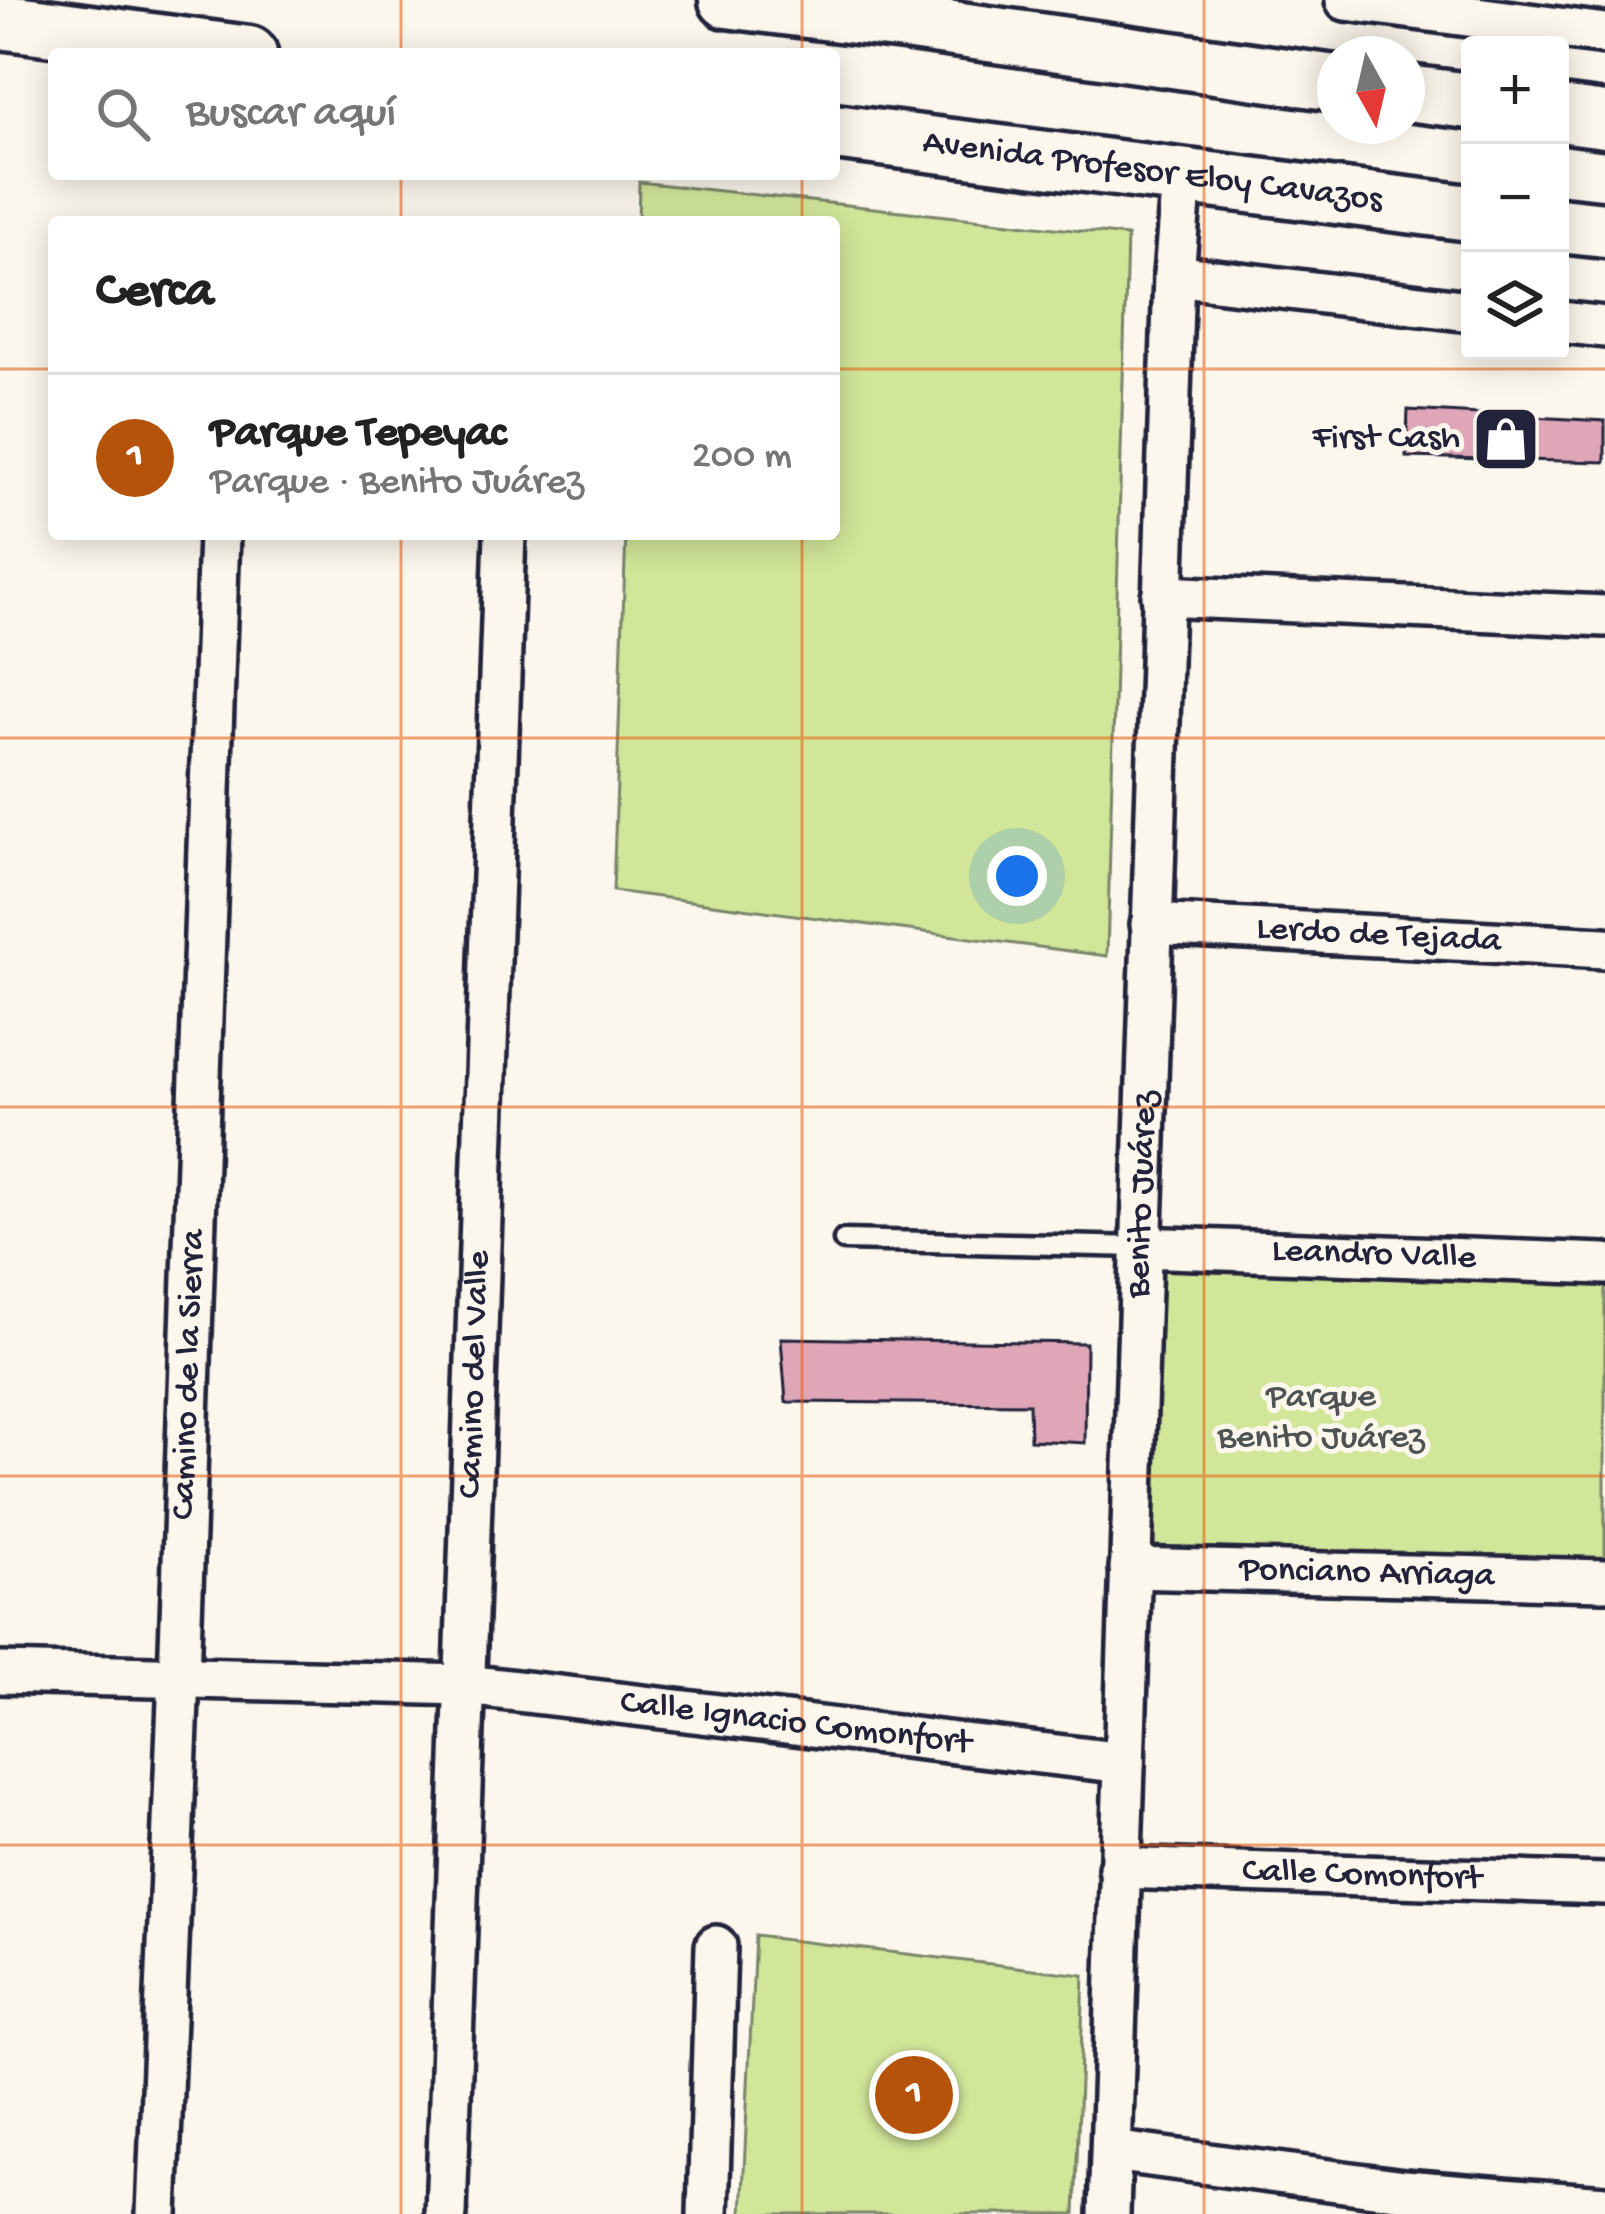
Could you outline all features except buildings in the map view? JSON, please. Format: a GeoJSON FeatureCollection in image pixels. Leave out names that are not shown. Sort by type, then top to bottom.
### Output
{"type":"FeatureCollection","features":[{"type":"Feature","properties":{"kind":"main road"},"geometry":{"type":"LineString","coordinates":[[727,0],[986,18],[1317,80]]}},
{"type":"Feature","properties":{"kind":"main road"},"geometry":{"type":"LineString","coordinates":[[0,21],[204,48]]}},
{"type":"Feature","properties":{"kind":"main road"},"geometry":{"type":"LineString","coordinates":[[1425,95],[1461,100]]}},
{"type":"Feature","properties":{"kind":"main road"},"geometry":{"type":"LineString","coordinates":[[1569,115],[1605,120]]}},
{"type":"Feature","properties":{"kind":"main road","name":"Avenida Profesor Eloy Cavazos"},"geometry":{"type":"LineString","coordinates":[[840,132],[1461,213]]}},
{"type":"Feature","properties":{"kind":"main road"},"geometry":{"type":"LineString","coordinates":[[1569,226],[1605,230]]}},
{"type":"Feature","properties":{"kind":"street"},"geometry":{"type":"LineString","coordinates":[[1346,0],[1605,34]]}},
{"type":"Feature","properties":{"kind":"street","name":"Benito Juárez"},"geometry":{"type":"LineString","coordinates":[[1109,2214],[1162,596],[1182,178]]}},
{"type":"Feature","properties":{"kind":"street"},"geometry":{"type":"LineString","coordinates":[[1174,275],[1461,310]]}},
{"type":"Feature","properties":{"kind":"street"},"geometry":{"type":"LineString","coordinates":[[1569,323],[1605,327]]}},
{"type":"Feature","properties":{"kind":"street","name":"Camino de la Sierra"},"geometry":{"type":"LineString","coordinates":[[157,2214],[218,540]]}},
{"type":"Feature","properties":{"kind":"street","name":"Camino del Valle"},"geometry":{"type":"LineString","coordinates":[[446,2214],[505,540]]}},
{"type":"Feature","properties":{"kind":"street"},"geometry":{"type":"LineString","coordinates":[[1162,596],[1605,616]]}},
{"type":"Feature","properties":{"kind":"street","name":"Lerdo de Tejada"},"geometry":{"type":"LineString","coordinates":[[1151,924],[1605,948]]}},
{"type":"Feature","properties":{"kind":"street","name":"Leandro Valle"},"geometry":{"type":"LineString","coordinates":[[1140,1247],[1605,1264]]}},
{"type":"Feature","properties":{"kind":"street","name":"Ponciano Arriaga"},"geometry":{"type":"LineString","coordinates":[[1130,1568],[1605,1580]]}},
{"type":"Feature","properties":{"kind":"street","name":"Calle Ignacio Comonfort"},"geometry":{"type":"LineString","coordinates":[[0,1673],[466,1685],[1124,1763]]}},
{"type":"Feature","properties":{"kind":"street","name":"Calle Comonfort"},"geometry":{"type":"LineString","coordinates":[[1120,1868],[1605,1885]]}},
{"type":"Feature","properties":{"kind":"street"},"geometry":{"type":"LineString","coordinates":[[708,2214],[716,1946]]}},
{"type":"Feature","properties":{"kind":"street"},"geometry":{"type":"LineString","coordinates":[[1112,2151],[1404,2190],[1605,2206]]}},
{"type":"Feature","properties":{"kind":"lane"},"geometry":{"type":"LineString","coordinates":[[844,1240],[1140,1247]]}},
{"type":"Feature","properties":{"kind":"green space"},"geometry":{"type":"Polygon","coordinates":[[[639,182],[1127,236],[1107,956],[613,891],[626,540],[840,540],[840,216],[638,216],[639,182]]]}},
{"type":"Feature","properties":{"kind":"green space","name":"Parque Benito Juárez"},"geometry":{"type":"Polygon","coordinates":[[[1151,1260],[1605,1284],[1605,1575],[1130,1568],[1151,1260]]]}},
{"type":"Feature","properties":{"kind":"green space"},"geometry":{"type":"Polygon","coordinates":[[[755,1936],[1084,1975],[1075,2214],[742,2214],[755,1936]]]}},
{"type":"Feature","properties":{"kind":"place","name":"First Cash"},"geometry":{"type":"Point","coordinates":[1506,439]}},
{"type":"Feature","properties":{"kind":"place","name":"Parque Tepeyac"},"geometry":{"type":"Point","coordinates":[914,2095]}}]}
